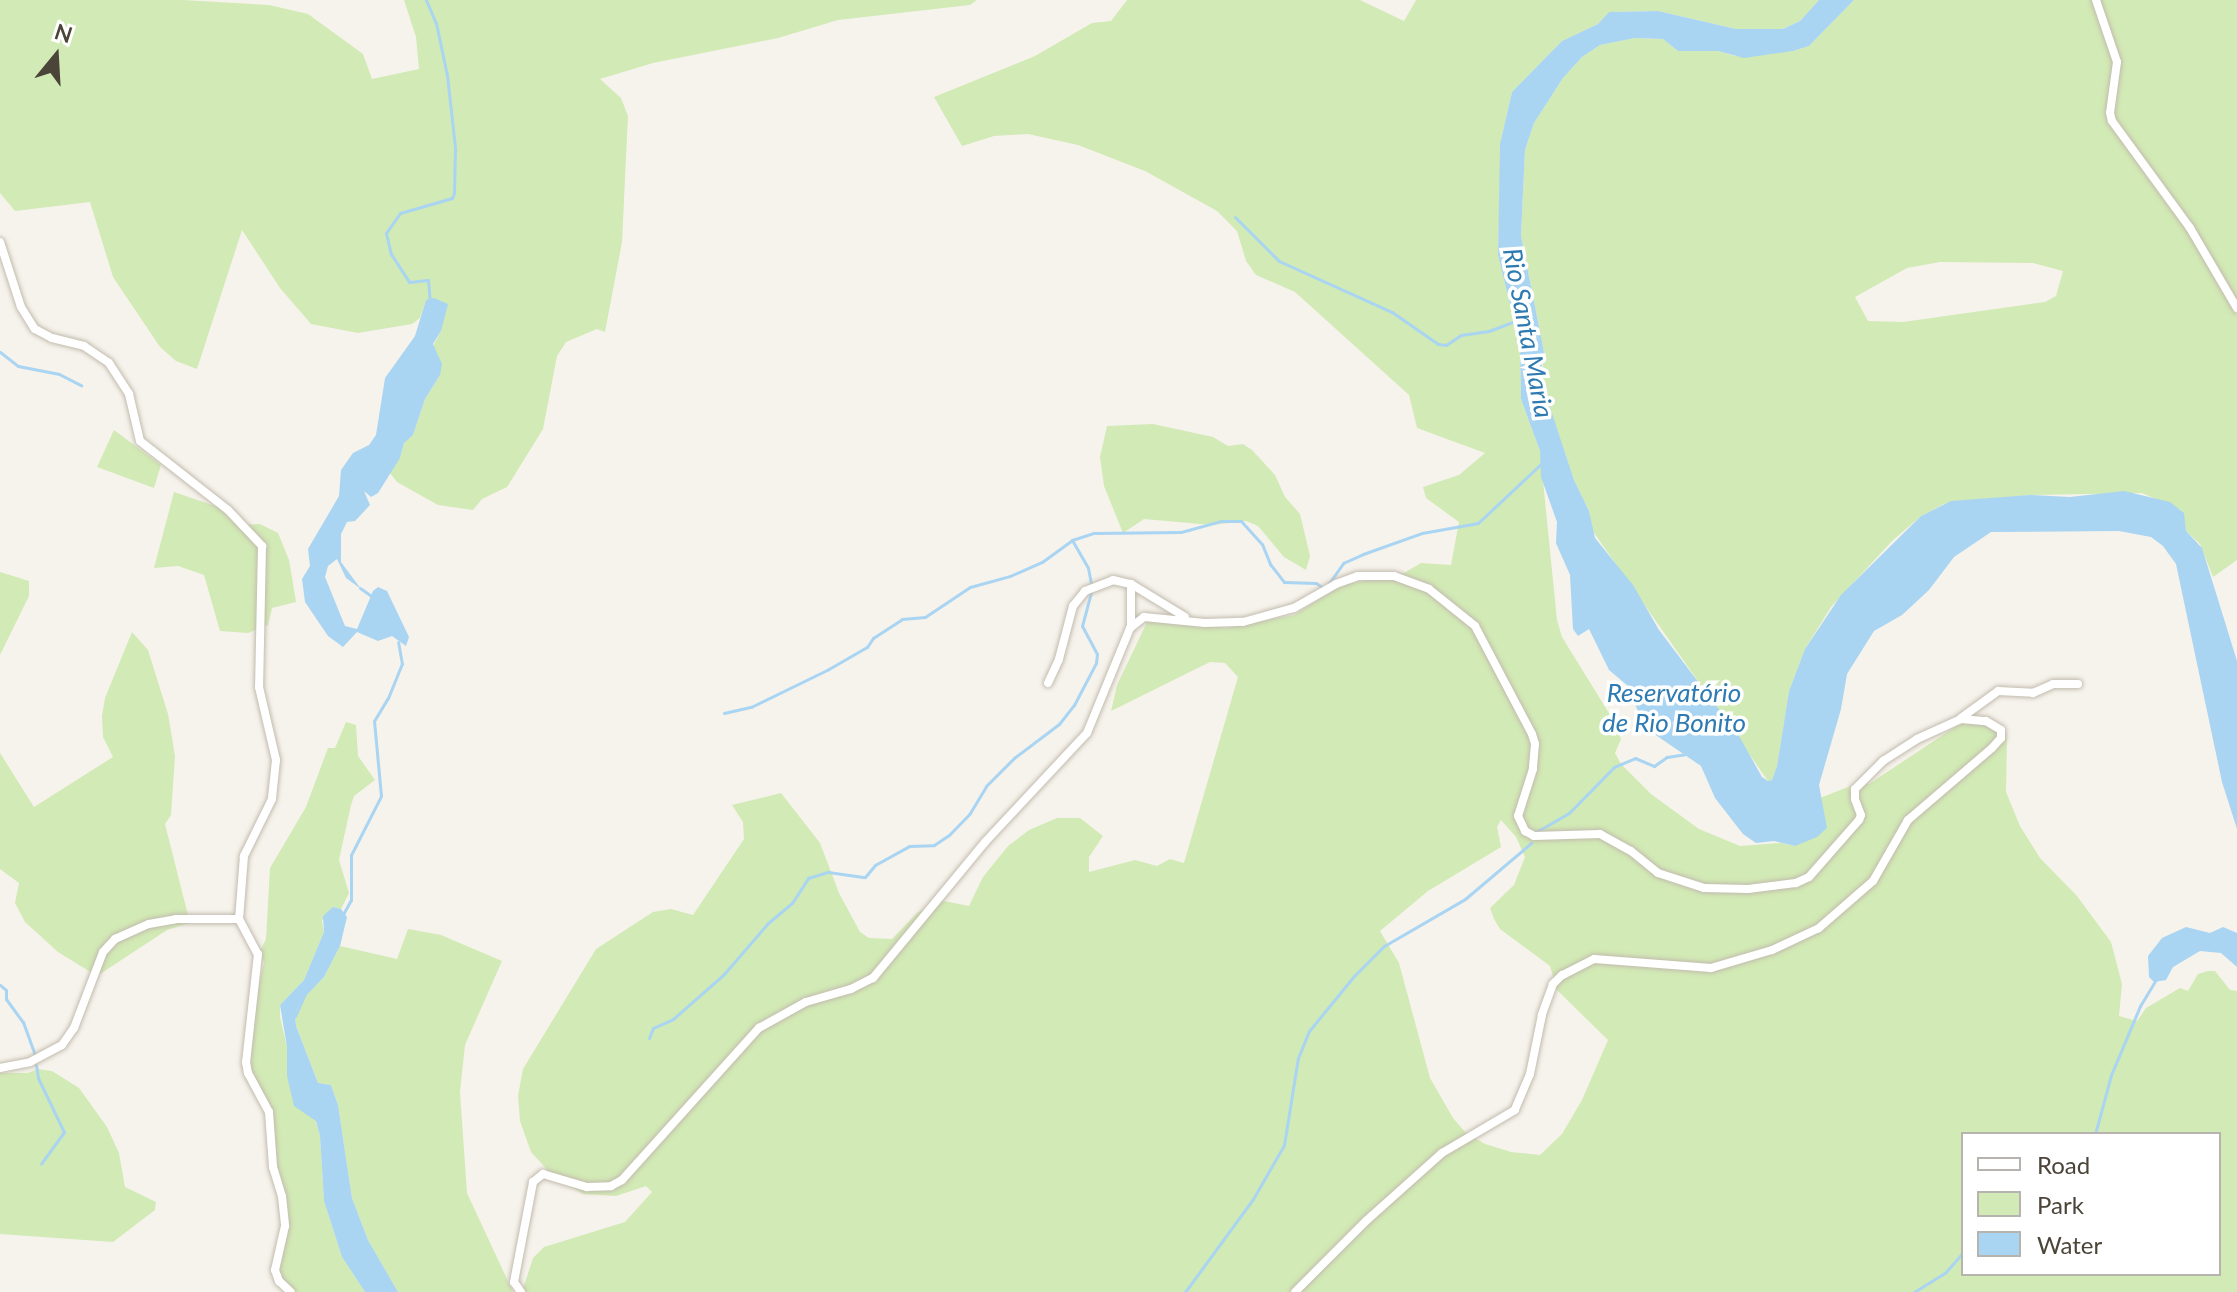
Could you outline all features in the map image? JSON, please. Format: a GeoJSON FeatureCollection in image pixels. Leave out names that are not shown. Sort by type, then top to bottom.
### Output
{"type":"FeatureCollection","features":[{"type":"Feature","properties":{"kind":"street"},"geometry":{"type":"LineString","coordinates":[[2096,0],[2117,62],[2110,113],[2112,121],[2190,228],[2237,308]]}},
{"type":"Feature","properties":{"kind":"street"},"geometry":{"type":"LineString","coordinates":[[0,242],[21,307],[35,329],[52,338],[84,346],[109,363],[129,394],[140,441],[228,510],[262,546],[259,687],[276,760],[272,799],[244,856],[239,919],[258,954],[246,1062],[248,1073],[269,1112],[270,1147],[282,1196],[285,1236],[275,1270],[279,1281],[291,1292]]}},
{"type":"Feature","properties":{"kind":"street"},"geometry":{"type":"LineString","coordinates":[[1130,628],[1138,620],[1153,615],[1229,623],[1273,615],[1358,576],[1394,576],[1429,589],[1475,626],[1532,734],[1535,744],[1533,769],[1518,816],[1525,831],[1534,836],[1600,834],[1631,851],[1658,873],[1704,888],[1796,883],[1809,877],[1861,815],[1854,794],[1865,777],[1917,739],[1961,719],[1998,691],[2033,693],[2053,684],[2078,684]]}},
{"type":"Feature","properties":{"kind":"street"},"geometry":{"type":"LineString","coordinates":[[1048,683],[1077,598],[1100,583],[1113,580],[1131,584],[1190,620]]}},
{"type":"Feature","properties":{"kind":"street"},"geometry":{"type":"LineString","coordinates":[[521,1292],[514,1282],[533,1182],[543,1174],[587,1187],[611,1186],[622,1180],[759,1028],[806,1002],[851,989],[873,978],[985,842],[1087,733],[1130,628],[1131,584]]}},
{"type":"Feature","properties":{"kind":"street"},"geometry":{"type":"LineString","coordinates":[[1295,1292],[1366,1221],[1442,1153],[1515,1110],[1530,1074],[1542,1015],[1553,984],[1571,968],[1594,959],[1711,968],[1799,939],[1844,910],[1873,881],[1908,820],[2001,738],[2001,730],[1993,723],[1961,719]]}},
{"type":"Feature","properties":{"kind":"street"},"geometry":{"type":"LineString","coordinates":[[0,1068],[30,1062],[62,1045],[74,1028],[103,952],[115,939],[149,924],[176,919],[239,919]]}},
{"type":"Feature","properties":{"kind":"green space"},"geometry":{"type":"Polygon","coordinates":[[[0,0],[183,0],[269,5],[308,14],[363,54],[372,79],[419,69],[416,37],[404,0],[977,0],[970,5],[838,20],[778,38],[653,63],[600,79],[621,98],[628,116],[622,242],[605,332],[597,329],[566,342],[557,356],[543,429],[507,487],[482,499],[473,510],[438,505],[397,482],[389,472],[400,458],[404,442],[413,435],[425,399],[440,375],[432,348],[441,331],[426,300],[420,318],[412,324],[358,333],[311,324],[280,288],[242,230],[197,369],[176,361],[160,347],[113,277],[90,202],[15,211],[0,193],[0,0]]]}},
{"type":"Feature","properties":{"kind":"green space"},"geometry":{"type":"Polygon","coordinates":[[[1127,0],[1360,0],[1404,21],[1416,0],[1819,0],[1800,21],[1783,29],[1736,29],[1658,11],[1609,12],[1598,24],[1562,41],[1512,92],[1501,140],[1498,255],[1520,345],[1521,399],[1540,451],[1557,620],[1562,637],[1615,723],[1621,739],[1615,753],[1621,764],[1651,794],[1699,829],[1740,846],[1781,843],[1795,846],[1821,806],[1820,798],[1858,783],[1869,784],[1958,725],[1976,718],[2004,728],[2007,739],[2006,792],[2020,826],[2040,858],[2077,896],[2111,942],[2122,984],[2119,1016],[2137,1021],[2146,1008],[2180,988],[2188,991],[2198,974],[2208,971],[2215,971],[2230,990],[2237,991],[2237,1292],[522,1292],[533,1258],[544,1247],[625,1222],[652,1192],[646,1186],[616,1196],[583,1194],[553,1176],[531,1152],[520,1121],[518,1096],[523,1069],[596,949],[653,912],[671,909],[693,915],[744,839],[743,822],[732,805],[781,793],[820,843],[839,893],[860,932],[869,938],[892,939],[917,913],[939,900],[969,906],[983,877],[1008,846],[1029,830],[1057,818],[1080,818],[1103,836],[1089,857],[1089,872],[1135,860],[1157,866],[1170,859],[1184,863],[1238,677],[1225,663],[1210,662],[1111,711],[1117,685],[1149,618],[1226,628],[1294,615],[1342,585],[1404,573],[1421,563],[1451,565],[1459,522],[1426,498],[1423,487],[1459,475],[1485,453],[1417,428],[1409,395],[1295,292],[1256,275],[1246,261],[1237,231],[1217,211],[1145,171],[1078,145],[1028,134],[994,136],[962,146],[934,97],[1035,56],[1092,23],[1111,21],[1127,0]],[[1501,820],[1497,827],[1501,847],[1428,891],[1380,931],[1399,963],[1430,1078],[1453,1118],[1466,1133],[1485,1144],[1511,1152],[1540,1155],[1562,1134],[1582,1100],[1608,1040],[1557,990],[1550,966],[1500,929],[1494,919],[1490,908],[1514,885],[1525,857],[1516,837],[1501,820]]]}},
{"type":"Feature","properties":{"kind":"green space"},"geometry":{"type":"Polygon","coordinates":[[[1854,0],[2237,0],[2237,560],[2213,577],[2200,544],[2186,531],[2181,510],[2142,493],[2030,495],[1944,504],[1921,516],[1892,541],[1831,607],[1805,649],[1789,691],[1777,766],[1772,780],[1768,781],[1592,530],[1589,511],[1574,480],[1541,383],[1544,352],[1521,236],[1525,150],[1534,123],[1563,78],[1582,57],[1600,45],[1635,38],[1663,39],[1678,51],[1718,51],[1735,56],[1793,51],[1809,46],[1854,0]],[[1940,262],[1907,268],[1855,297],[1868,321],[1903,322],[2045,302],[2056,296],[2063,271],[2033,263],[1940,262]]]}},
{"type":"Feature","properties":{"kind":"green space"},"geometry":{"type":"Polygon","coordinates":[[[1153,424],[1213,437],[1228,446],[1243,444],[1252,450],[1275,475],[1285,497],[1300,514],[1310,556],[1306,570],[1284,557],[1258,526],[1246,521],[1212,525],[1144,519],[1123,533],[1104,486],[1100,457],[1107,426],[1153,424]]]}},
{"type":"Feature","properties":{"kind":"green space"},"geometry":{"type":"Polygon","coordinates":[[[114,430],[161,465],[154,488],[97,467],[114,430]]]}},
{"type":"Feature","properties":{"kind":"green space"},"geometry":{"type":"Polygon","coordinates":[[[174,492],[218,507],[239,525],[260,524],[278,533],[289,560],[296,602],[272,608],[268,625],[248,633],[220,631],[204,575],[178,566],[154,568],[174,492]]]}},
{"type":"Feature","properties":{"kind":"green space"},"geometry":{"type":"Polygon","coordinates":[[[0,572],[29,581],[29,596],[0,655],[0,572]]]}},
{"type":"Feature","properties":{"kind":"green space"},"geometry":{"type":"Polygon","coordinates":[[[132,632],[148,650],[168,714],[175,756],[171,815],[165,824],[190,923],[167,930],[97,976],[58,952],[25,922],[15,903],[19,883],[0,869],[0,753],[34,807],[113,757],[103,737],[102,716],[105,698],[132,632]]]}},
{"type":"Feature","properties":{"kind":"green space"},"geometry":{"type":"Polygon","coordinates":[[[346,722],[356,725],[358,756],[375,780],[354,796],[351,805],[339,860],[349,893],[341,909],[333,907],[322,921],[324,932],[304,980],[280,1005],[280,1017],[287,1047],[287,1076],[315,1118],[320,1136],[324,1201],[342,1257],[365,1292],[289,1292],[279,1271],[284,1233],[272,1114],[251,1070],[252,1017],[264,962],[259,953],[266,939],[270,868],[306,807],[328,748],[335,748],[346,722]]]}},
{"type":"Feature","properties":{"kind":"green space"},"geometry":{"type":"Polygon","coordinates":[[[408,929],[441,935],[502,961],[465,1045],[460,1092],[467,1193],[513,1292],[398,1292],[368,1240],[352,1198],[338,1105],[331,1085],[318,1083],[296,1026],[295,1014],[301,1001],[324,977],[340,946],[397,959],[408,929]]]}},
{"type":"Feature","properties":{"kind":"green space"},"geometry":{"type":"Polygon","coordinates":[[[38,1069],[52,1071],[79,1088],[107,1127],[119,1153],[125,1187],[156,1202],[155,1210],[113,1242],[0,1234],[0,1073],[28,1073],[38,1069]]]}},
{"type":"Feature","properties":{"kind":"water","name":"Reservatório de Rio Bonito"},"geometry":{"type":"Polygon","coordinates":[[[1819,0],[1854,0],[1809,46],[1793,51],[1744,58],[1718,51],[1678,51],[1663,39],[1635,38],[1600,45],[1582,57],[1563,78],[1534,123],[1525,150],[1521,236],[1544,352],[1540,377],[1574,480],[1589,511],[1595,538],[1633,585],[1659,630],[1739,736],[1762,777],[1768,781],[1772,780],[1777,766],[1789,691],[1805,649],[1841,595],[1921,516],[1951,501],[2030,495],[2070,497],[2124,491],[2170,502],[2184,513],[2186,531],[2202,548],[2237,661],[2237,829],[2222,782],[2176,564],[2163,546],[2151,537],[2119,531],[1991,532],[1954,557],[1929,590],[1902,615],[1874,631],[1847,674],[1841,709],[1819,785],[1827,828],[1817,837],[1795,846],[1774,841],[1756,843],[1743,834],[1715,798],[1701,766],[1644,727],[1628,686],[1609,670],[1589,629],[1578,636],[1573,629],[1570,575],[1556,543],[1557,522],[1541,477],[1540,451],[1521,399],[1520,345],[1498,255],[1500,144],[1512,92],[1562,41],[1598,24],[1609,12],[1658,11],[1736,29],[1783,29],[1800,21],[1819,0]]]}},
{"type":"Feature","properties":{"kind":"water"},"geometry":{"type":"Polygon","coordinates":[[[434,298],[448,304],[441,331],[433,344],[442,364],[440,375],[425,399],[413,435],[404,443],[400,458],[378,493],[371,497],[364,491],[370,505],[355,521],[347,522],[341,534],[341,562],[361,589],[346,578],[337,559],[328,566],[325,577],[345,626],[357,629],[373,591],[378,587],[387,591],[409,637],[406,646],[392,636],[378,641],[357,632],[343,647],[328,636],[305,602],[302,579],[310,566],[308,549],[339,496],[341,470],[353,453],[369,445],[376,435],[385,378],[415,336],[426,300],[434,298]]]}},
{"type":"Feature","properties":{"kind":"water"},"geometry":{"type":"Polygon","coordinates":[[[333,907],[341,909],[347,917],[340,946],[324,977],[301,1001],[295,1014],[296,1026],[318,1083],[331,1085],[338,1105],[352,1198],[368,1240],[398,1292],[365,1292],[342,1257],[324,1201],[320,1136],[316,1121],[294,1106],[287,1076],[287,1047],[280,1005],[304,980],[324,932],[323,916],[333,907]]]}},
{"type":"Feature","properties":{"kind":"water"},"geometry":{"type":"Polygon","coordinates":[[[2186,927],[2210,933],[2223,927],[2237,933],[2237,967],[2221,953],[2200,951],[2173,967],[2166,980],[2154,982],[2149,977],[2148,956],[2162,938],[2186,927]]]}},
{"type":"Feature","properties":{"kind":"waterway"},"geometry":{"type":"LineString","coordinates":[[426,0],[436,23],[447,75],[455,148],[454,193],[452,198],[400,213],[386,233],[391,254],[409,282],[428,280],[430,303]]}},
{"type":"Feature","properties":{"kind":"waterway","name":"Rio Santa Maria"},"geometry":{"type":"LineString","coordinates":[[1235,217],[1279,261],[1392,312],[1438,344],[1446,345],[1461,335],[1489,331],[1518,320]]}},
{"type":"Feature","properties":{"kind":"waterway"},"geometry":{"type":"LineString","coordinates":[[0,352],[18,366],[59,374],[81,385]]}},
{"type":"Feature","properties":{"kind":"waterway"},"geometry":{"type":"LineString","coordinates":[[724,713],[751,707],[827,670],[867,647],[873,638],[902,619],[925,617],[970,587],[1010,576],[1042,562],[1072,540],[1094,533],[1181,532],[1221,521],[1241,521],[1262,544],[1270,564],[1284,582],[1316,583],[1325,589],[1343,563],[1363,554],[1422,533],[1478,523],[1542,463]]}},
{"type":"Feature","properties":{"kind":"waterway"},"geometry":{"type":"LineString","coordinates":[[1072,540],[1088,568],[1091,584]]}},
{"type":"Feature","properties":{"kind":"waterway"},"geometry":{"type":"LineString","coordinates":[[360,588],[373,597]]}},
{"type":"Feature","properties":{"kind":"waterway"},"geometry":{"type":"LineString","coordinates":[[649,1038],[653,1028],[673,1019],[724,974],[768,923],[792,903],[808,878],[828,872],[865,877],[875,865],[909,846],[934,845],[949,835],[970,813],[986,786],[1014,758],[1059,724],[1074,705],[1096,663],[1097,654],[1082,626],[1091,592]]}},
{"type":"Feature","properties":{"kind":"waterway"},"geometry":{"type":"LineString","coordinates":[[342,916],[351,900],[351,855],[381,796],[374,721],[388,698],[402,664],[398,642]]}},
{"type":"Feature","properties":{"kind":"waterway"},"geometry":{"type":"LineString","coordinates":[[1536,832],[1569,813],[1614,767],[1635,758],[1654,766],[1667,757],[1685,754]]}},
{"type":"Feature","properties":{"kind":"waterway"},"geometry":{"type":"LineString","coordinates":[[1185,1292],[1253,1199],[1284,1145],[1298,1058],[1309,1031],[1354,976],[1384,946],[1465,899],[1531,843]]}},
{"type":"Feature","properties":{"kind":"waterway"},"geometry":{"type":"LineString","coordinates":[[2096,1132],[2111,1075],[2140,1006],[2156,979]]}},
{"type":"Feature","properties":{"kind":"waterway"},"geometry":{"type":"LineString","coordinates":[[0,985],[6,990],[6,999],[23,1022],[35,1055]]}},
{"type":"Feature","properties":{"kind":"waterway"},"geometry":{"type":"LineString","coordinates":[[295,1016],[305,994]]}},
{"type":"Feature","properties":{"kind":"waterway"},"geometry":{"type":"LineString","coordinates":[[36,1065],[38,1078],[64,1132],[41,1164]]}},
{"type":"Feature","properties":{"kind":"waterway"},"geometry":{"type":"LineString","coordinates":[[1914,1292],[1945,1273],[1961,1254]]}}]}
